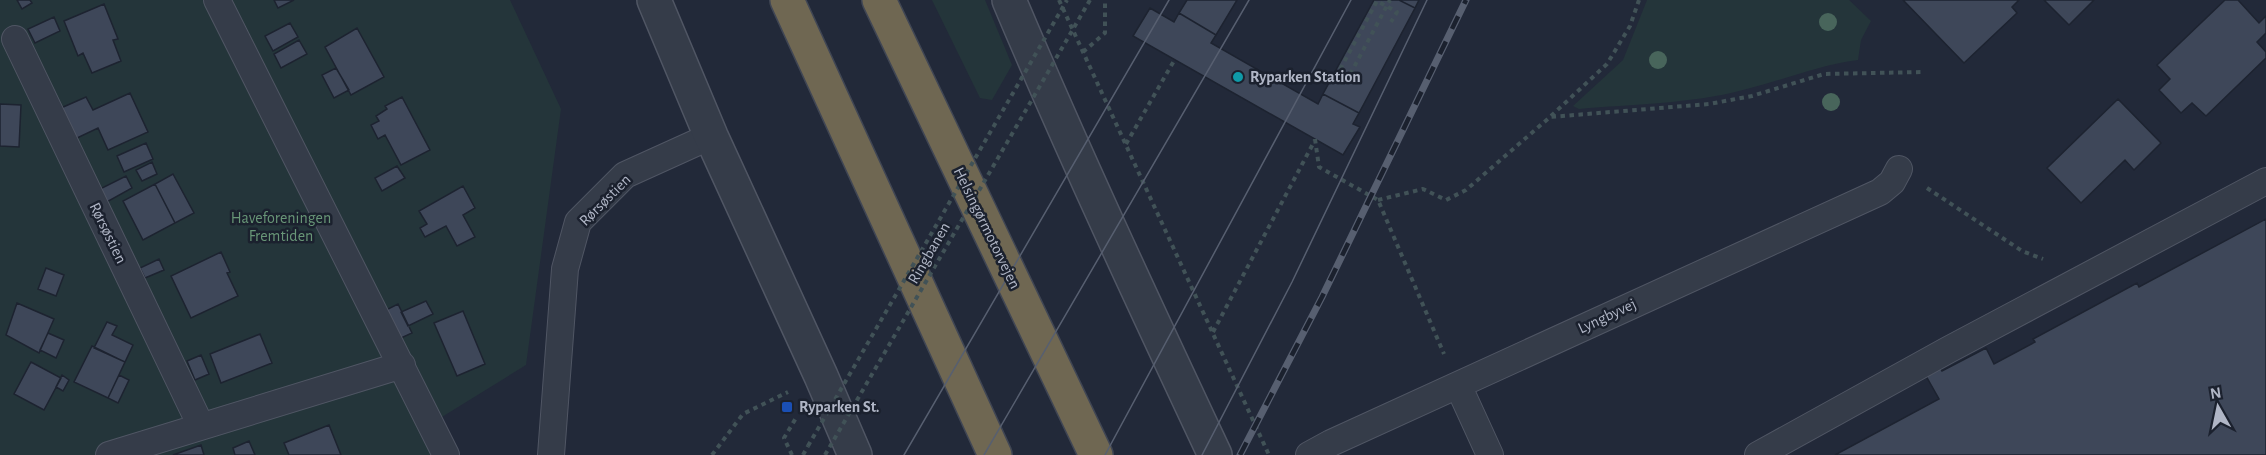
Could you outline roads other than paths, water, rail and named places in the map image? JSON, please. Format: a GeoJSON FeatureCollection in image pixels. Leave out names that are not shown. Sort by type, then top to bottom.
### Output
{"type":"FeatureCollection","features":[{"type":"Feature","properties":{"kind":"highway"},"geometry":{"type":"LineString","coordinates":[[787,0],[994,455]]}},
{"type":"Feature","properties":{"kind":"highway","name":"Helsingørmotorvejen"},"geometry":{"type":"LineString","coordinates":[[879,0],[1096,455]]}},
{"type":"Feature","properties":{"kind":"street"},"geometry":{"type":"LineString","coordinates":[[654,0],[711,136],[855,455]]}},
{"type":"Feature","properties":{"kind":"street"},"geometry":{"type":"LineString","coordinates":[[1009,0],[1128,273],[1215,455]]}},
{"type":"Feature","properties":{"kind":"lane"},"geometry":{"type":"LineString","coordinates":[[217,0],[446,455]]}},
{"type":"Feature","properties":{"kind":"lane","name":"Rørsøstien"},"geometry":{"type":"LineString","coordinates":[[15,39],[201,426]]}},
{"type":"Feature","properties":{"kind":"lane","name":"Rørsøstien"},"geometry":{"type":"LineString","coordinates":[[551,455],[565,269],[578,222],[625,176],[711,136]]}},
{"type":"Feature","properties":{"kind":"lane","name":"Lyngbyvej"},"geometry":{"type":"LineString","coordinates":[[1309,455],[1334,449],[1458,385],[1880,192],[1892,182],[1899,170]]}},
{"type":"Feature","properties":{"kind":"lane"},"geometry":{"type":"LineString","coordinates":[[1758,455],[1948,350],[2266,181]]}},
{"type":"Feature","properties":{"kind":"lane"},"geometry":{"type":"LineString","coordinates":[[109,455],[402,365]]}},
{"type":"Feature","properties":{"kind":"lane"},"geometry":{"type":"LineString","coordinates":[[1458,385],[1490,455]]}},
{"type":"Feature","properties":{"kind":"tram line"},"geometry":{"type":"LineString","coordinates":[[904,455],[1169,0]]}},
{"type":"Feature","properties":{"kind":"tram line"},"geometry":{"type":"LineString","coordinates":[[984,455],[1249,0]]}},
{"type":"Feature","properties":{"kind":"tram line"},"geometry":{"type":"LineString","coordinates":[[1105,455],[1351,0]]}},
{"type":"Feature","properties":{"kind":"tram line"},"geometry":{"type":"LineString","coordinates":[[1202,455],[1292,282],[1427,0]]}},
{"type":"Feature","properties":{"kind":"railway"},"geometry":{"type":"LineString","coordinates":[[1240,455],[1322,297],[1466,0]]}},
{"type":"Feature","properties":{"kind":"place","name":"Ryparken Station"},"geometry":{"type":"Point","coordinates":[1238,77]}},
{"type":"Feature","properties":{"kind":"place","name":"Ryparken St."},"geometry":{"type":"Point","coordinates":[787,407]}},
{"type":"Feature","properties":{"kind":"park label","name":"Haveforeningen Fremtiden"},"geometry":{"type":"Point","coordinates":[281,227]}}]}
